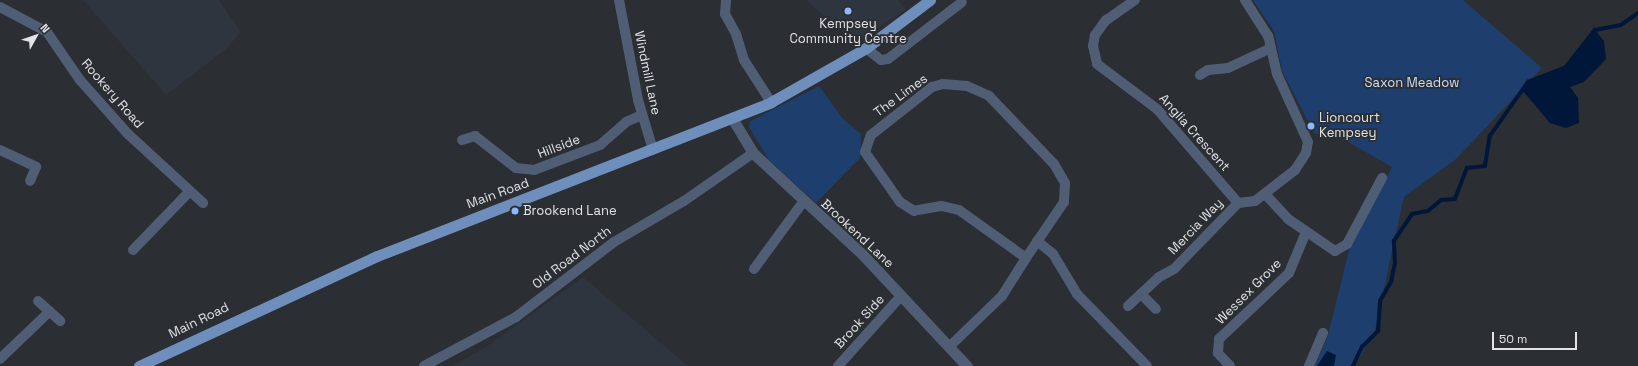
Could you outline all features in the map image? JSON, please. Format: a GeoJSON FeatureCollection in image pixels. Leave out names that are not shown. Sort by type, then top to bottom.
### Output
{"type":"FeatureCollection","features":[{"type":"Feature","properties":{"kind":"main road","name":"Main Road"},"geometry":{"type":"LineString","coordinates":[[139,366],[376,256],[653,150],[771,102],[866,48],[930,0]]}},
{"type":"Feature","properties":{"kind":"street","name":"Windmill Lane"},"geometry":{"type":"LineString","coordinates":[[619,0],[642,115],[653,150]]}},
{"type":"Feature","properties":{"kind":"street"},"geometry":{"type":"LineString","coordinates":[[726,0],[725,14],[736,34],[744,60],[771,102]]}},
{"type":"Feature","properties":{"kind":"street","name":"Anglia Crescent"},"geometry":{"type":"LineString","coordinates":[[1135,0],[1106,20],[1095,34],[1093,46],[1097,64],[1157,109],[1238,203]]}},
{"type":"Feature","properties":{"kind":"street","name":"Mercia Way"},"geometry":{"type":"LineString","coordinates":[[1128,306],[1141,294],[1174,269],[1238,203],[1246,204],[1265,194],[1302,163],[1308,142],[1277,74],[1268,36],[1244,0]]}},
{"type":"Feature","properties":{"kind":"street"},"geometry":{"type":"LineString","coordinates":[[866,48],[877,58],[888,59],[962,2]]}},
{"type":"Feature","properties":{"kind":"street","name":"Rookery Road"},"geometry":{"type":"LineString","coordinates":[[0,7],[47,32],[80,80],[128,134],[203,204]]}},
{"type":"Feature","properties":{"kind":"street"},"geometry":{"type":"LineString","coordinates":[[1200,75],[1208,70],[1228,68],[1271,48]]}},
{"type":"Feature","properties":{"kind":"street","name":"The Limes"},"geometry":{"type":"LineString","coordinates":[[949,347],[1002,296],[1064,202],[1065,183],[1054,164],[989,96],[967,86],[943,84],[932,88],[871,135],[865,152],[900,202],[914,211],[941,206],[959,210],[1026,258]]}},
{"type":"Feature","properties":{"kind":"street","name":"Hillside"},"geometry":{"type":"LineString","coordinates":[[462,140],[475,136],[516,168],[534,170],[600,145],[626,122],[642,115]]}},
{"type":"Feature","properties":{"kind":"street","name":"Brookend Lane"},"geometry":{"type":"LineString","coordinates":[[732,118],[753,153],[901,296],[967,366]]}},
{"type":"Feature","properties":{"kind":"street"},"geometry":{"type":"LineString","coordinates":[[0,150],[36,167],[30,181]]}},
{"type":"Feature","properties":{"kind":"street","name":"Old Road North"},"geometry":{"type":"LineString","coordinates":[[424,366],[516,317],[614,242],[753,153]]}},
{"type":"Feature","properties":{"kind":"street"},"geometry":{"type":"LineString","coordinates":[[1265,194],[1274,207],[1329,249],[1344,247],[1382,178]]}},
{"type":"Feature","properties":{"kind":"street"},"geometry":{"type":"LineString","coordinates":[[133,250],[189,192]]}},
{"type":"Feature","properties":{"kind":"street"},"geometry":{"type":"LineString","coordinates":[[754,269],[803,202]]}},
{"type":"Feature","properties":{"kind":"street","name":"Wessex Grove"},"geometry":{"type":"LineString","coordinates":[[1230,366],[1218,353],[1219,339],[1289,272],[1306,232]]}},
{"type":"Feature","properties":{"kind":"street"},"geometry":{"type":"LineString","coordinates":[[1037,241],[1053,254],[1077,294],[1147,366]]}},
{"type":"Feature","properties":{"kind":"street"},"geometry":{"type":"LineString","coordinates":[[1141,294],[1156,309]]}},
{"type":"Feature","properties":{"kind":"street","name":"Brook Side"},"geometry":{"type":"LineString","coordinates":[[838,366],[901,296]]}},
{"type":"Feature","properties":{"kind":"street"},"geometry":{"type":"LineString","coordinates":[[38,301],[60,321]]}},
{"type":"Feature","properties":{"kind":"street"},"geometry":{"type":"LineString","coordinates":[[0,359],[50,312]]}},
{"type":"Feature","properties":{"kind":"street"},"geometry":{"type":"LineString","coordinates":[[1309,366],[1323,333]]}},
{"type":"Feature","properties":{"kind":"shaded area"},"geometry":{"type":"Polygon","coordinates":[[[83,0],[219,0],[241,32],[226,49],[166,95],[83,0]]]}},
{"type":"Feature","properties":{"kind":"shaded area"},"geometry":{"type":"Polygon","coordinates":[[[806,0],[898,0],[906,10],[854,42],[806,0]]]}},
{"type":"Feature","properties":{"kind":"shaded area"},"geometry":{"type":"Polygon","coordinates":[[[1595,30],[1604,41],[1606,59],[1584,82],[1570,87],[1578,98],[1579,123],[1566,128],[1550,123],[1522,90],[1528,82],[1565,68],[1595,30]]]}},
{"type":"Feature","properties":{"kind":"shaded area"},"geometry":{"type":"Polygon","coordinates":[[[583,277],[688,366],[452,366],[486,347],[583,277]]]}},
{"type":"Feature","properties":{"kind":"shaded area"},"geometry":{"type":"Polygon","coordinates":[[[1327,351],[1336,355],[1334,366],[1317,366],[1327,351]]]}},
{"type":"Feature","properties":{"kind":"green space","name":"Saxon Meadow"},"geometry":{"type":"Polygon","coordinates":[[[1253,0],[1463,0],[1542,68],[1456,159],[1404,197],[1375,330],[1355,366],[1315,366],[1328,335],[1350,246],[1392,167],[1341,138],[1314,133],[1282,71],[1274,31],[1253,0]]]}},
{"type":"Feature","properties":{"kind":"green space"},"geometry":{"type":"Polygon","coordinates":[[[819,86],[843,119],[861,134],[860,158],[816,203],[769,160],[749,127],[750,121],[819,86]]]}},
{"type":"Feature","properties":{"kind":"waterway"},"geometry":{"type":"LineString","coordinates":[[1353,366],[1362,347],[1378,331],[1380,301],[1391,282],[1395,263],[1394,241],[1412,214],[1428,211],[1441,200],[1455,199],[1467,168],[1485,166],[1490,136],[1528,82],[1565,68],[1595,30],[1621,25],[1638,13]]}},
{"type":"Feature","properties":{"kind":"place","name":"Kempsey Community Centre"},"geometry":{"type":"Point","coordinates":[848,11]}},
{"type":"Feature","properties":{"kind":"place","name":"Lioncourt Kempsey"},"geometry":{"type":"Point","coordinates":[1311,126]}},
{"type":"Feature","properties":{"kind":"place","name":"Brookend Lane"},"geometry":{"type":"Point","coordinates":[515,211]}}]}
